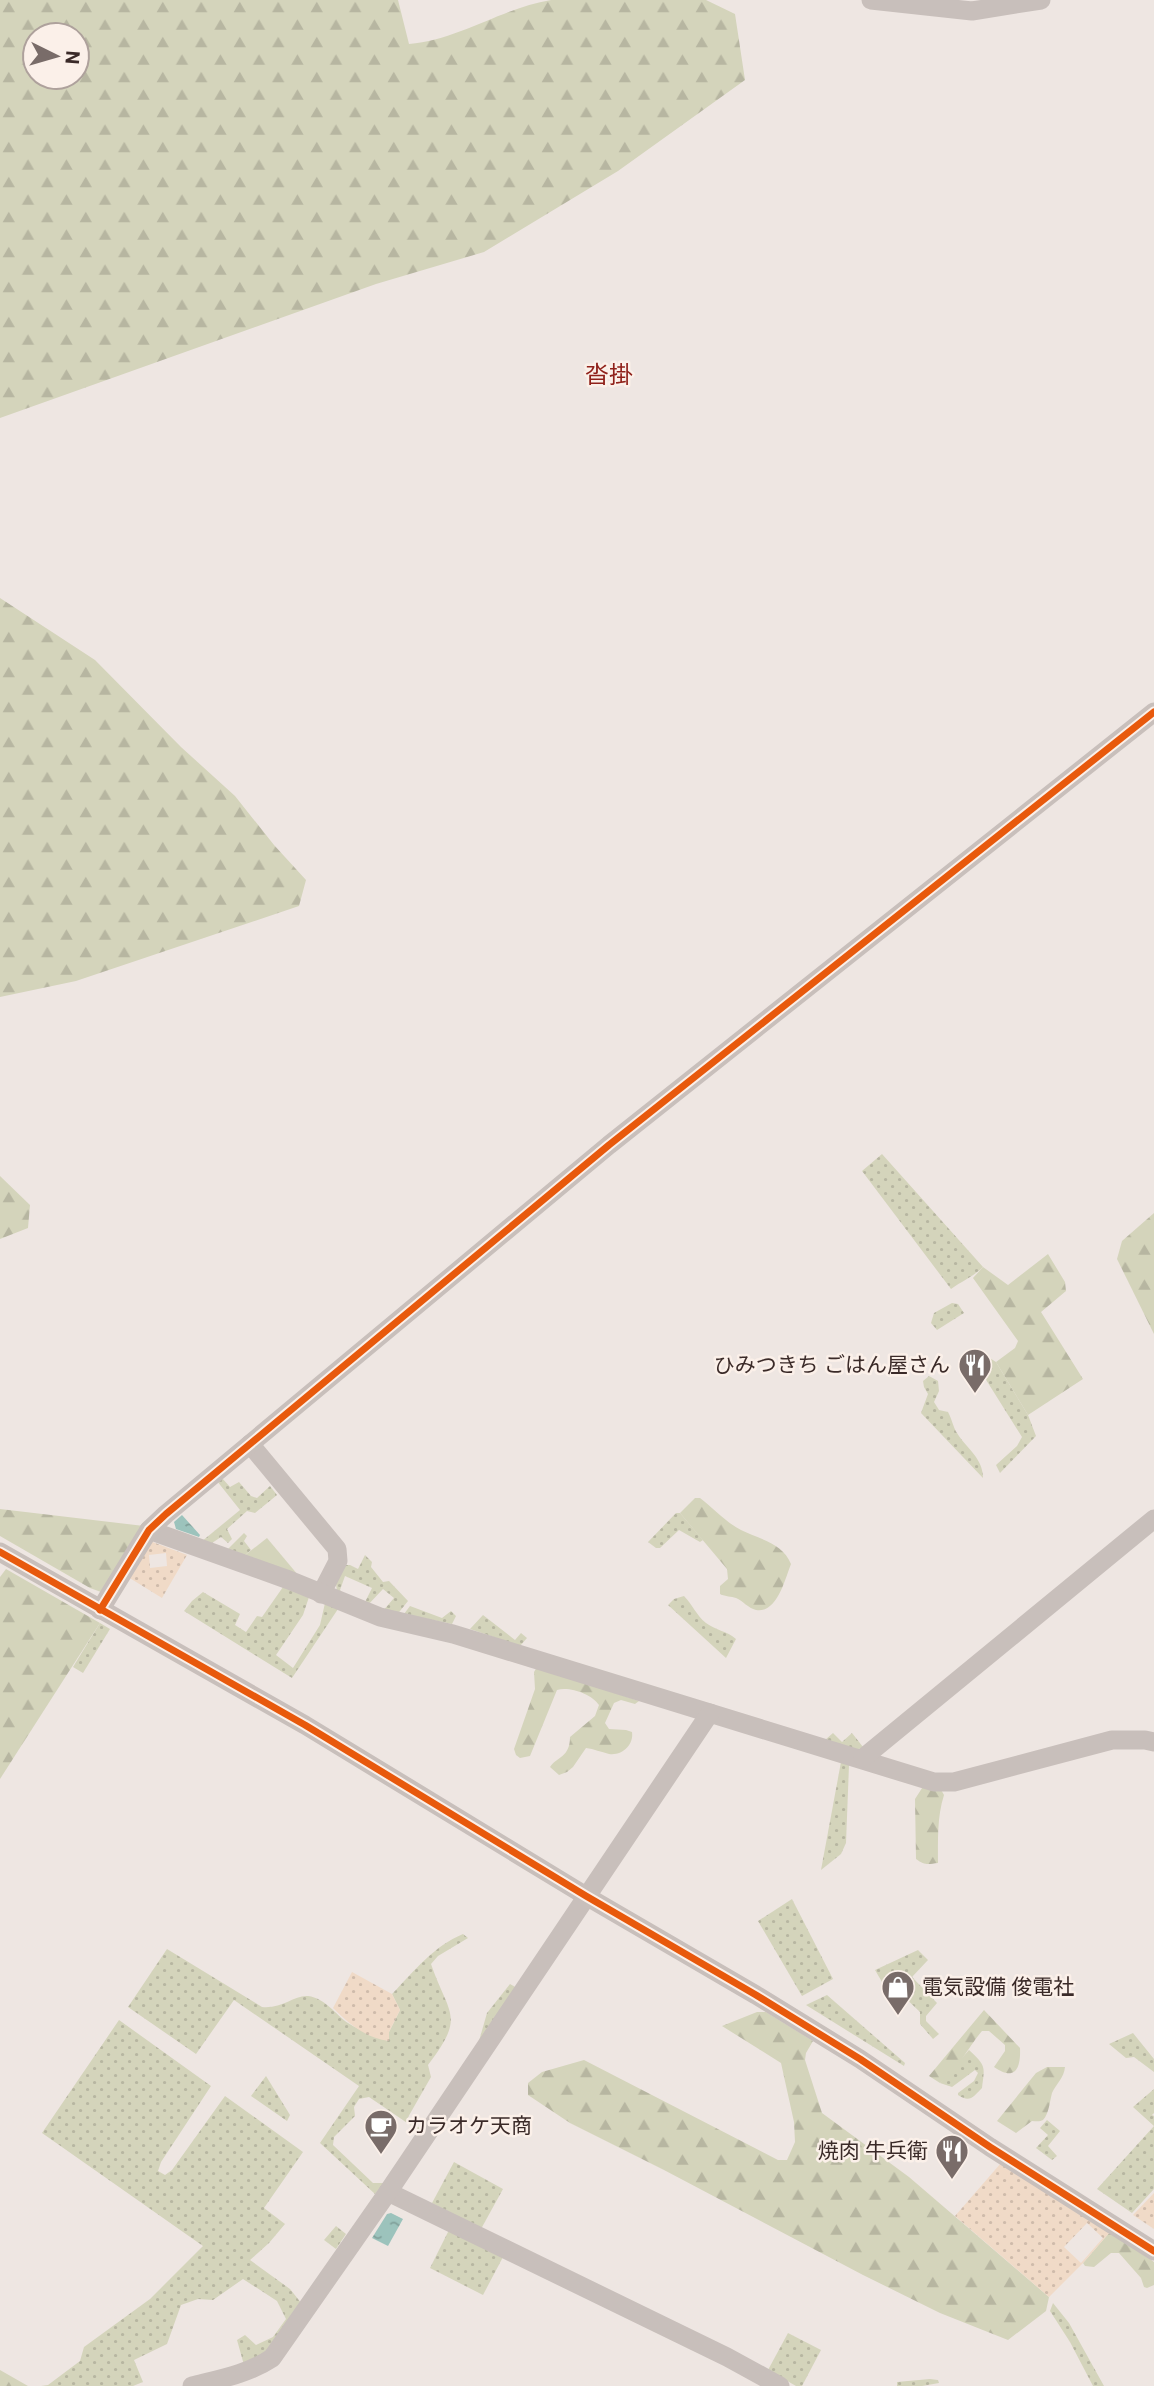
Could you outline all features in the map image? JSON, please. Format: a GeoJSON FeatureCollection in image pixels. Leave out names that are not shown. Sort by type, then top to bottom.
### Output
{"type":"FeatureCollection","features":[{"type":"Feature","properties":{"kind":"street"},"geometry":{"type":"LineString","coordinates":[[872,0],[972,10],[1041,0]]}},
{"type":"Feature","properties":{"kind":"street"},"geometry":{"type":"LineString","coordinates":[[100,1610],[149,1530],[609,1145],[1154,712]]}},
{"type":"Feature","properties":{"kind":"street"},"geometry":{"type":"LineString","coordinates":[[250,1444],[337,1549],[338,1561],[321,1594]]}},
{"type":"Feature","properties":{"kind":"street"},"geometry":{"type":"LineString","coordinates":[[863,1758],[1154,1519]]}},
{"type":"Feature","properties":{"kind":"street"},"geometry":{"type":"LineString","coordinates":[[149,1530],[380,1617],[428,1627],[863,1758],[934,1782],[954,1782],[1112,1740],[1154,1742]]}},
{"type":"Feature","properties":{"kind":"street"},"geometry":{"type":"LineString","coordinates":[[0,1552],[316,1732],[586,1896],[756,1995],[860,2059],[990,2147],[1154,2251]]}},
{"type":"Feature","properties":{"kind":"street"},"geometry":{"type":"LineString","coordinates":[[192,2386],[258,2368],[272,2358],[388,2192],[710,1713]]}},
{"type":"Feature","properties":{"kind":"street"},"geometry":{"type":"LineString","coordinates":[[388,2192],[727,2357],[780,2386]]}},
{"type":"Feature","properties":{"kind":"green space"},"geometry":{"type":"Polygon","coordinates":[[[0,0],[398,0],[409,44],[445,37],[515,10],[551,0],[706,0],[735,14],[745,80],[618,171],[484,252],[376,284],[0,418],[0,0]]]}},
{"type":"Feature","properties":{"kind":"green space"},"geometry":{"type":"Polygon","coordinates":[[[0,598],[95,660],[181,747],[235,796],[306,880],[299,906],[76,981],[0,997],[0,598]]]}},
{"type":"Feature","properties":{"kind":"green space"},"geometry":{"type":"Polygon","coordinates":[[[882,1154],[983,1267],[951,1289],[862,1171],[882,1154]]]}},
{"type":"Feature","properties":{"kind":"green space"},"geometry":{"type":"Polygon","coordinates":[[[0,1176],[30,1205],[28,1228],[0,1239],[0,1176]]]}},
{"type":"Feature","properties":{"kind":"green space"},"geometry":{"type":"Polygon","coordinates":[[[1154,1213],[1154,1334],[1117,1259],[1122,1241],[1154,1213]]]}},
{"type":"Feature","properties":{"kind":"green space"},"geometry":{"type":"Polygon","coordinates":[[[1048,1254],[1065,1282],[1066,1291],[1041,1312],[1083,1379],[1028,1415],[996,1362],[1015,1348],[1018,1341],[973,1278],[983,1267],[1008,1285],[1048,1254]]]}},
{"type":"Feature","properties":{"kind":"green space"},"geometry":{"type":"Polygon","coordinates":[[[952,1303],[958,1304],[964,1313],[937,1330],[931,1323],[934,1313],[952,1303]]]}},
{"type":"Feature","properties":{"kind":"green space"},"geometry":{"type":"Polygon","coordinates":[[[985,1355],[996,1362],[1028,1415],[1036,1436],[1000,1473],[996,1465],[1017,1446],[1022,1437],[973,1359],[985,1355]]]}},
{"type":"Feature","properties":{"kind":"green space"},"geometry":{"type":"Polygon","coordinates":[[[929,1376],[938,1381],[939,1391],[934,1402],[939,1410],[948,1412],[957,1433],[977,1459],[983,1478],[921,1413],[928,1394],[923,1381],[929,1376]]]}},
{"type":"Feature","properties":{"kind":"green space"},"geometry":{"type":"Polygon","coordinates":[[[222,1478],[230,1487],[239,1482],[251,1496],[257,1498],[270,1486],[277,1495],[255,1513],[247,1511],[227,1529],[232,1539],[228,1543],[221,1537],[212,1543],[201,1542],[240,1510],[217,1481],[222,1478]]]}},
{"type":"Feature","properties":{"kind":"green space"},"geometry":{"type":"Polygon","coordinates":[[[695,1498],[700,1498],[736,1527],[770,1542],[787,1557],[791,1564],[779,1594],[769,1607],[756,1610],[736,1598],[720,1594],[720,1586],[728,1579],[727,1569],[680,1513],[695,1498]]]}},
{"type":"Feature","properties":{"kind":"green space"},"geometry":{"type":"Polygon","coordinates":[[[0,1509],[144,1526],[101,1592],[0,1536],[0,1509]]]}},
{"type":"Feature","properties":{"kind":"green space"},"geometry":{"type":"Polygon","coordinates":[[[676,1513],[680,1513],[703,1540],[700,1542],[679,1530],[660,1548],[648,1542],[676,1513]]]}},
{"type":"Feature","properties":{"kind":"green space"},"geometry":{"type":"Polygon","coordinates":[[[244,1533],[247,1536],[244,1541],[251,1550],[244,1556],[227,1550],[244,1533]]]}},
{"type":"Feature","properties":{"kind":"green space"},"geometry":{"type":"Polygon","coordinates":[[[267,1538],[298,1575],[244,1556],[267,1538]]]}},
{"type":"Feature","properties":{"kind":"green space"},"geometry":{"type":"Polygon","coordinates":[[[365,1555],[383,1582],[389,1581],[408,1601],[396,1616],[382,1612],[394,1598],[383,1589],[366,1607],[337,1594],[336,1582],[345,1565],[358,1569],[365,1555]],[[345,1576],[340,1590],[345,1596],[365,1602],[372,1588],[345,1576]]]}},
{"type":"Feature","properties":{"kind":"green space"},"geometry":{"type":"Polygon","coordinates":[[[6,1569],[100,1623],[0,1779],[0,1577],[6,1569]]]}},
{"type":"Feature","properties":{"kind":"green space"},"geometry":{"type":"Polygon","coordinates":[[[283,1587],[309,1597],[303,1615],[276,1655],[293,1668],[320,1625],[325,1603],[338,1609],[292,1678],[184,1611],[203,1592],[240,1614],[235,1625],[246,1632],[257,1616],[262,1617],[283,1587]]]}},
{"type":"Feature","properties":{"kind":"green space"},"geometry":{"type":"Polygon","coordinates":[[[684,1596],[706,1623],[736,1639],[726,1658],[668,1605],[674,1599],[684,1596]]]}},
{"type":"Feature","properties":{"kind":"green space"},"geometry":{"type":"Polygon","coordinates":[[[410,1606],[442,1618],[451,1611],[456,1616],[452,1624],[404,1614],[410,1606]]]}},
{"type":"Feature","properties":{"kind":"green space"},"geometry":{"type":"Polygon","coordinates":[[[483,1615],[515,1640],[521,1633],[527,1638],[520,1646],[470,1629],[483,1615]]]}},
{"type":"Feature","properties":{"kind":"green space"},"geometry":{"type":"Polygon","coordinates":[[[100,1623],[110,1629],[83,1673],[73,1667],[100,1623]]]}},
{"type":"Feature","properties":{"kind":"green space"},"geometry":{"type":"Polygon","coordinates":[[[537,1667],[639,1701],[635,1704],[621,1700],[614,1703],[605,1723],[609,1729],[632,1732],[626,1749],[609,1754],[586,1748],[567,1772],[559,1775],[550,1767],[568,1749],[570,1737],[595,1716],[599,1705],[586,1694],[562,1689],[557,1690],[530,1756],[520,1758],[516,1755],[514,1749],[535,1689],[534,1672],[537,1667]]]}},
{"type":"Feature","properties":{"kind":"green space"},"geometry":{"type":"Polygon","coordinates":[[[833,1733],[842,1742],[852,1733],[863,1747],[857,1750],[825,1740],[833,1733]]]}},
{"type":"Feature","properties":{"kind":"green space"},"geometry":{"type":"Polygon","coordinates":[[[841,1762],[849,1765],[846,1843],[841,1854],[821,1870],[841,1762]]]}},
{"type":"Feature","properties":{"kind":"green space"},"geometry":{"type":"Polygon","coordinates":[[[924,1785],[940,1788],[944,1795],[939,1820],[938,1863],[925,1864],[916,1859],[915,1799],[924,1785]]]}},
{"type":"Feature","properties":{"kind":"green space"},"geometry":{"type":"Polygon","coordinates":[[[792,1899],[833,1979],[802,1996],[758,1921],[792,1899]]]}},
{"type":"Feature","properties":{"kind":"green space"},"geometry":{"type":"Polygon","coordinates":[[[463,1934],[468,1938],[438,1956],[431,1964],[448,2006],[450,2025],[440,2048],[428,2065],[431,2077],[407,2119],[421,2129],[419,2131],[369,2097],[359,2099],[354,2107],[355,2116],[334,2137],[333,2145],[373,2183],[384,2183],[375,2194],[320,2143],[359,2086],[234,2000],[196,2054],[128,2007],[167,1949],[262,2007],[276,2006],[303,1996],[314,1997],[353,2026],[388,2041],[389,2032],[400,2010],[392,1994],[434,1952],[463,1934]]]}},
{"type":"Feature","properties":{"kind":"green space"},"geometry":{"type":"Polygon","coordinates":[[[918,1950],[928,1960],[912,1977],[937,2003],[926,2016],[926,2021],[939,2034],[933,2039],[920,2024],[920,2012],[898,1991],[889,1994],[875,1970],[918,1950]]]}},
{"type":"Feature","properties":{"kind":"green space"},"geometry":{"type":"Polygon","coordinates":[[[510,1984],[517,1988],[479,2041],[487,2013],[510,1984]]]}},
{"type":"Feature","properties":{"kind":"green space"},"geometry":{"type":"Polygon","coordinates":[[[827,1995],[905,2063],[904,2066],[806,2005],[827,1995]]]}},
{"type":"Feature","properties":{"kind":"green space"},"geometry":{"type":"Polygon","coordinates":[[[984,2010],[1020,2048],[1015,2071],[1007,2073],[994,2067],[1005,2051],[1005,2045],[989,2031],[982,2031],[946,2078],[940,2083],[929,2076],[984,2010]]]}},
{"type":"Feature","properties":{"kind":"green space"},"geometry":{"type":"Polygon","coordinates":[[[757,2012],[766,2012],[813,2041],[805,2060],[822,2113],[909,2177],[1049,2297],[1046,2311],[1008,2340],[940,2313],[570,2123],[528,2095],[528,2083],[542,2072],[584,2060],[778,2160],[787,2160],[795,2142],[794,2122],[781,2063],[722,2026],[757,2012]]]}},
{"type":"Feature","properties":{"kind":"green space"},"geometry":{"type":"Polygon","coordinates":[[[119,2020],[211,2086],[161,2162],[158,2171],[165,2175],[172,2170],[225,2096],[303,2152],[264,2208],[285,2224],[250,2260],[290,2289],[302,2304],[270,2353],[244,2365],[237,2340],[245,2335],[256,2345],[273,2337],[286,2319],[277,2301],[243,2279],[213,2300],[198,2299],[181,2305],[167,2344],[134,2360],[143,2382],[133,2386],[41,2386],[48,2385],[80,2361],[84,2347],[150,2299],[203,2246],[42,2133],[119,2020]]]}},
{"type":"Feature","properties":{"kind":"green space"},"geometry":{"type":"Polygon","coordinates":[[[1133,2033],[1154,2059],[1154,2072],[1134,2057],[1126,2058],[1109,2044],[1133,2033]]]}},
{"type":"Feature","properties":{"kind":"green space"},"geometry":{"type":"Polygon","coordinates":[[[969,2050],[981,2063],[984,2071],[982,2088],[968,2099],[958,2093],[974,2081],[978,2073],[975,2070],[952,2087],[940,2083],[969,2050]]]}},
{"type":"Feature","properties":{"kind":"green space"},"geometry":{"type":"Polygon","coordinates":[[[1047,2067],[1065,2067],[1043,2120],[1032,2121],[1016,2133],[997,2121],[1036,2073],[1047,2067]]]}},
{"type":"Feature","properties":{"kind":"green space"},"geometry":{"type":"Polygon","coordinates":[[[266,2076],[290,2115],[287,2121],[251,2096],[266,2076]]]}},
{"type":"Feature","properties":{"kind":"green space"},"geometry":{"type":"Polygon","coordinates":[[[1154,2089],[1152,2115],[1154,2126],[1133,2107],[1154,2089]]]}},
{"type":"Feature","properties":{"kind":"green space"},"geometry":{"type":"Polygon","coordinates":[[[1047,2120],[1060,2131],[1048,2146],[1057,2156],[1052,2160],[1036,2148],[1048,2135],[1040,2128],[1047,2120]]]}},
{"type":"Feature","properties":{"kind":"green space"},"geometry":{"type":"Polygon","coordinates":[[[1154,2126],[1154,2189],[1132,2213],[1097,2189],[1154,2126]]]}},
{"type":"Feature","properties":{"kind":"green space"},"geometry":{"type":"Polygon","coordinates":[[[454,2162],[503,2189],[481,2229],[432,2203],[454,2162]]]}},
{"type":"Feature","properties":{"kind":"green space"},"geometry":{"type":"Polygon","coordinates":[[[336,2226],[346,2234],[336,2249],[324,2240],[336,2226]]]}},
{"type":"Feature","properties":{"kind":"green space"},"geometry":{"type":"Polygon","coordinates":[[[449,2230],[503,2257],[483,2295],[430,2268],[449,2230]]]}},
{"type":"Feature","properties":{"kind":"green space"},"geometry":{"type":"Polygon","coordinates":[[[1110,2232],[1154,2262],[1154,2285],[1144,2287],[1141,2278],[1119,2253],[1111,2253],[1094,2267],[1085,2266],[1083,2263],[1110,2232]]]}},
{"type":"Feature","properties":{"kind":"green space"},"geometry":{"type":"Polygon","coordinates":[[[1053,2303],[1069,2323],[1104,2386],[1093,2386],[1050,2311],[1053,2303]]]}},
{"type":"Feature","properties":{"kind":"green space"},"geometry":{"type":"Polygon","coordinates":[[[788,2333],[821,2350],[802,2386],[796,2386],[768,2370],[788,2333]]]}},
{"type":"Feature","properties":{"kind":"green space"},"geometry":{"type":"Polygon","coordinates":[[[0,2370],[28,2386],[0,2386],[0,2370]]]}},
{"type":"Feature","properties":{"kind":"green space"},"geometry":{"type":"Polygon","coordinates":[[[938,2380],[939,2383],[897,2386],[897,2382],[938,2380]]]}},
{"type":"Feature","properties":{"kind":"sand"},"geometry":{"type":"Polygon","coordinates":[[[150,1541],[187,1555],[162,1598],[128,1577],[150,1541]],[[166,1553],[149,1555],[150,1568],[167,1566],[166,1553]]]}},
{"type":"Feature","properties":{"kind":"sand"},"geometry":{"type":"Polygon","coordinates":[[[352,1972],[392,1994],[400,2010],[389,2032],[389,2041],[358,2029],[333,2008],[352,1972]]]}},
{"type":"Feature","properties":{"kind":"sand"},"geometry":{"type":"Polygon","coordinates":[[[1001,2163],[1110,2232],[1083,2263],[1049,2297],[955,2216],[1001,2163]],[[1087,2223],[1064,2247],[1081,2263],[1103,2238],[1087,2223]]]}},
{"type":"Feature","properties":{"kind":"sand"},"geometry":{"type":"Polygon","coordinates":[[[1154,2193],[1154,2229],[1133,2215],[1154,2193]]]}},
{"type":"Feature","properties":{"kind":"water"},"geometry":{"type":"Polygon","coordinates":[[[182,1515],[199,1537],[176,1529],[174,1522],[182,1515]]]}},
{"type":"Feature","properties":{"kind":"water"},"geometry":{"type":"Polygon","coordinates":[[[391,2213],[403,2219],[388,2246],[372,2238],[387,2214],[391,2213]]]}},
{"type":"Feature","properties":{"kind":"cycle path"},"geometry":{"type":"LineString","coordinates":[[100,1610],[149,1530],[166,1514],[609,1145],[1154,712]]}},
{"type":"Feature","properties":{"kind":"cycle path"},"geometry":{"type":"LineString","coordinates":[[0,1552],[305,1725],[586,1896],[756,1995],[860,2059],[990,2147],[1154,2251]]}},
{"type":"Feature","properties":{"kind":"place","name":"ひみつきち ごはん屋さん"},"geometry":{"type":"Point","coordinates":[975,1395]}},
{"type":"Feature","properties":{"kind":"place","name":"電気設備 俊電社"},"geometry":{"type":"Point","coordinates":[898,2017]}},
{"type":"Feature","properties":{"kind":"place","name":"カラオケ天商"},"geometry":{"type":"Point","coordinates":[381,2156]}},
{"type":"Feature","properties":{"kind":"place","name":"焼肉 牛兵衛"},"geometry":{"type":"Point","coordinates":[952,2181]}},
{"type":"Feature","properties":{"kind":"district","name":"沓掛"},"geometry":{"type":"Point","coordinates":[609,375]}}]}
